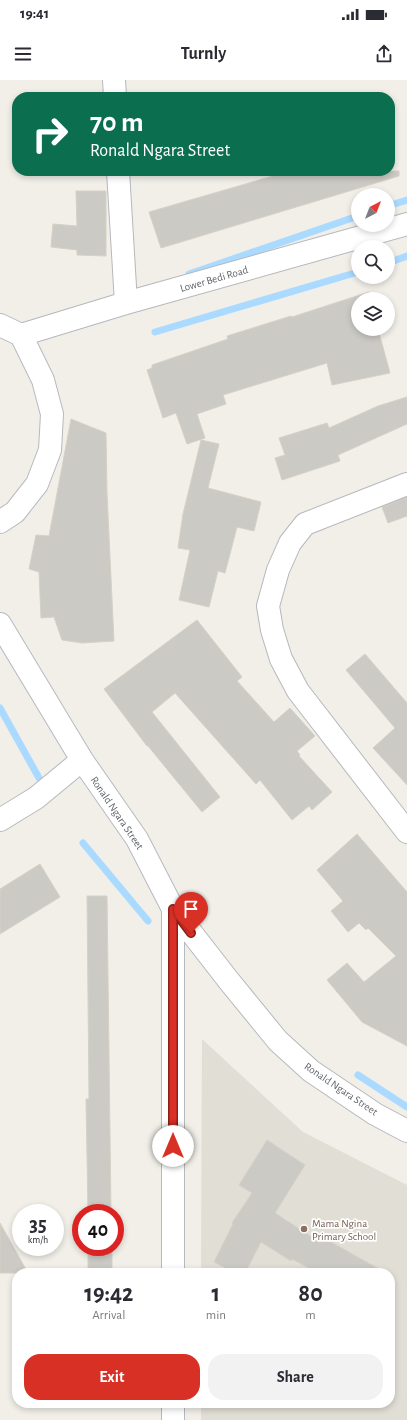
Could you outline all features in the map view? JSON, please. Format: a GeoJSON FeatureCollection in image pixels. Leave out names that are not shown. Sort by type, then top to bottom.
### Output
{"type":"FeatureCollection","features":[{"type":"Feature","properties":{"kind":"street"},"geometry":{"type":"LineString","coordinates":[[114,80],[115,92]]}},
{"type":"Feature","properties":{"kind":"street"},"geometry":{"type":"LineString","coordinates":[[118,176],[126,303]]}},
{"type":"Feature","properties":{"kind":"street","name":"Lower Bedi Road"},"geometry":{"type":"LineString","coordinates":[[20,335],[126,303],[407,224]]}},
{"type":"Feature","properties":{"kind":"street"},"geometry":{"type":"LineString","coordinates":[[0,325],[20,335],[43,380],[52,414],[50,450],[37,484],[15,512],[0,522]]}},
{"type":"Feature","properties":{"kind":"street"},"geometry":{"type":"LineString","coordinates":[[407,484],[305,524],[290,543],[278,570],[268,606],[272,630],[281,659],[298,691],[407,832]]}},
{"type":"Feature","properties":{"kind":"street","name":"Ronald Ngara Street"},"geometry":{"type":"LineString","coordinates":[[0,624],[82,760],[136,839],[173,909],[229,981],[278,1041],[311,1072],[375,1114],[407,1132]]}},
{"type":"Feature","properties":{"kind":"street"},"geometry":{"type":"LineString","coordinates":[[0,820],[36,798],[82,760]]}},
{"type":"Feature","properties":{"kind":"street"},"geometry":{"type":"LineString","coordinates":[[173,909],[173,1268]]}},
{"type":"Feature","properties":{"kind":"street"},"geometry":{"type":"LineString","coordinates":[[173,1408],[173,1420]]}},
{"type":"Feature","properties":{"kind":"shaded area","name":"Mama Ngina Primary School"},"geometry":{"type":"Polygon","coordinates":[[[202,1039],[303,1132],[407,1185],[407,1420],[201,1420],[201,1408],[395,1408],[395,1268],[201,1268],[202,1039]]]}},
{"type":"Feature","properties":{"kind":"building"},"geometry":{"type":"Polygon","coordinates":[[[395,171],[399,171],[399,176],[359,188],[351,188],[351,191],[161,248],[149,212],[273,176],[395,176],[395,171]]]}},
{"type":"Feature","properties":{"kind":"building"},"geometry":{"type":"Polygon","coordinates":[[[76,191],[106,191],[106,256],[77,255],[77,250],[51,247],[53,224],[77,226],[76,191]]]}},
{"type":"Feature","properties":{"kind":"building"},"geometry":{"type":"Polygon","coordinates":[[[351,298],[351,336],[380,336],[390,373],[332,385],[327,363],[223,395],[226,404],[197,414],[205,438],[187,444],[176,413],[163,418],[147,370],[152,368],[152,365],[228,339],[227,336],[291,316],[292,317],[351,298]]]}},
{"type":"Feature","properties":{"kind":"building"},"geometry":{"type":"Polygon","coordinates":[[[407,397],[407,424],[338,455],[340,461],[282,480],[275,458],[285,455],[279,438],[327,423],[329,428],[378,406],[407,397]]]}},
{"type":"Feature","properties":{"kind":"building"},"geometry":{"type":"Polygon","coordinates":[[[71,419],[106,433],[107,493],[114,641],[82,643],[62,640],[54,617],[41,618],[39,572],[29,569],[36,535],[49,536],[71,419]]]}},
{"type":"Feature","properties":{"kind":"building"},"geometry":{"type":"Polygon","coordinates":[[[201,440],[219,444],[208,488],[261,502],[254,531],[237,527],[225,573],[218,571],[209,607],[179,600],[190,550],[178,548],[183,514],[201,440]]]}},
{"type":"Feature","properties":{"kind":"building"},"geometry":{"type":"Polygon","coordinates":[[[407,497],[407,516],[388,523],[382,507],[407,497]]]}},
{"type":"Feature","properties":{"kind":"building"},"geometry":{"type":"Polygon","coordinates":[[[197,620],[242,677],[237,681],[274,722],[290,708],[315,736],[297,751],[300,755],[299,756],[332,792],[312,810],[309,806],[292,820],[260,780],[256,784],[175,693],[152,712],[220,797],[202,812],[147,746],[104,689],[197,620]]]}},
{"type":"Feature","properties":{"kind":"building"},"geometry":{"type":"Polygon","coordinates":[[[365,654],[407,703],[407,785],[373,748],[395,728],[346,670],[365,654]]]}},
{"type":"Feature","properties":{"kind":"building"},"geometry":{"type":"Polygon","coordinates":[[[357,834],[407,892],[407,1046],[362,1022],[327,980],[347,963],[364,982],[396,956],[368,928],[366,930],[359,923],[348,932],[331,911],[343,901],[317,870],[357,834]]]}},
{"type":"Feature","properties":{"kind":"building"},"geometry":{"type":"Polygon","coordinates":[[[40,864],[60,897],[0,934],[0,889],[40,864]]]}},
{"type":"Feature","properties":{"kind":"building"},"geometry":{"type":"Polygon","coordinates":[[[87,896],[107,896],[111,1204],[88,1204],[86,1099],[89,1099],[87,896]]]}},
{"type":"Feature","properties":{"kind":"building"},"geometry":{"type":"Polygon","coordinates":[[[267,1140],[305,1165],[275,1213],[321,1243],[324,1238],[377,1268],[309,1268],[292,1259],[291,1261],[261,1242],[248,1268],[225,1268],[214,1262],[233,1224],[232,1223],[252,1193],[239,1185],[267,1140]]]}},
{"type":"Feature","properties":{"kind":"building"},"geometry":{"type":"Polygon","coordinates":[[[0,1223],[12,1244],[12,1256],[18,1256],[25,1268],[12,1268],[12,1273],[0,1273],[0,1223]]]}},
{"type":"Feature","properties":{"kind":"building"},"geometry":{"type":"Polygon","coordinates":[[[88,1256],[112,1256],[112,1268],[88,1268],[88,1256]]]}},
{"type":"Feature","properties":{"kind":"waterway"},"geometry":{"type":"LineString","coordinates":[[395,204],[407,200]]}},
{"type":"Feature","properties":{"kind":"waterway"},"geometry":{"type":"LineString","coordinates":[[189,274],[351,218]]}},
{"type":"Feature","properties":{"kind":"waterway"},"geometry":{"type":"LineString","coordinates":[[395,260],[407,256]]}},
{"type":"Feature","properties":{"kind":"waterway"},"geometry":{"type":"LineString","coordinates":[[155,332],[351,274]]}},
{"type":"Feature","properties":{"kind":"waterway"},"geometry":{"type":"LineString","coordinates":[[0,708],[39,778]]}},
{"type":"Feature","properties":{"kind":"waterway"},"geometry":{"type":"LineString","coordinates":[[83,843],[148,921]]}},
{"type":"Feature","properties":{"kind":"waterway"},"geometry":{"type":"LineString","coordinates":[[358,1075],[407,1107]]}},
{"type":"Feature","properties":{"kind":"place","name":"Mama Ngina Primary School"},"geometry":{"type":"Point","coordinates":[304,1229]}},
{"type":"Feature","properties":{"kind":"route"},"geometry":{"type":"LineString","coordinates":[[173,1146],[173,909],[191,933]]}}]}
